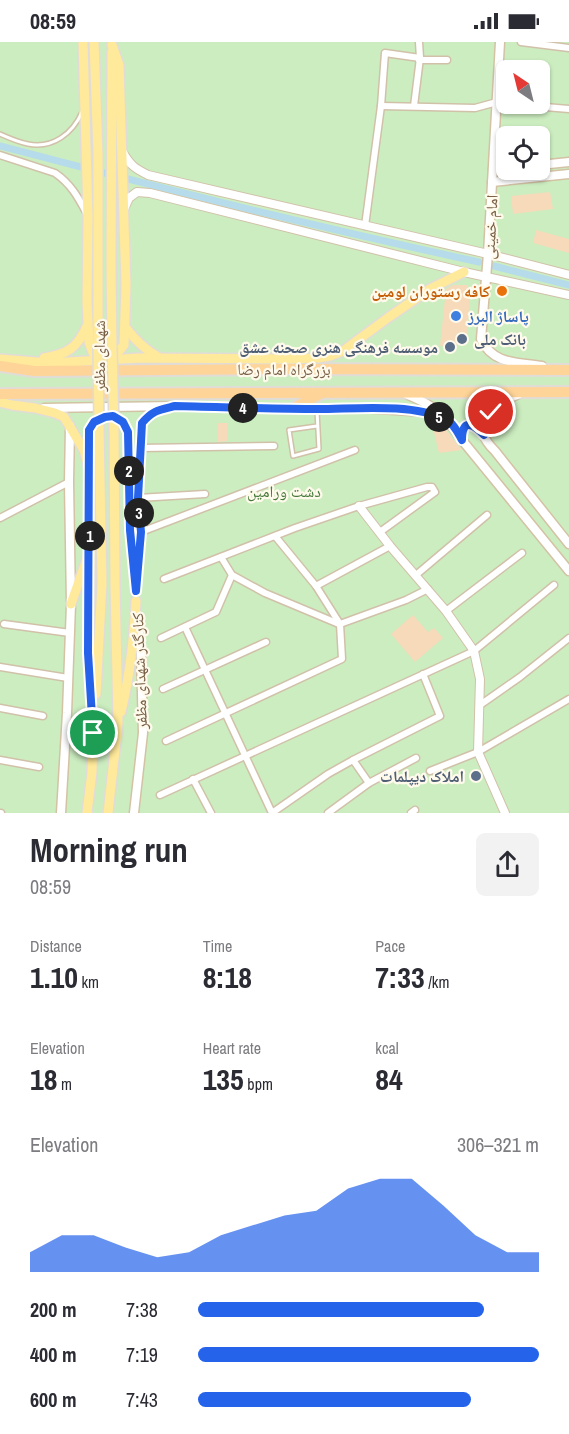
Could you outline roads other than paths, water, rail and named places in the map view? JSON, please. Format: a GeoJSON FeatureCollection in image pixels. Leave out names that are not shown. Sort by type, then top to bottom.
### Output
{"type":"FeatureCollection","features":[{"type":"Feature","properties":{"kind":"highway","name":"بزرگراه امام رضا"},"geometry":{"type":"LineString","coordinates":[[0,366],[34,371],[565,370]]}},
{"type":"Feature","properties":{"kind":"highway","name":"بزرگراه امام رضا"},"geometry":{"type":"LineString","coordinates":[[0,394],[569,392]]}},
{"type":"Feature","properties":{"kind":"highway"},"geometry":{"type":"LineString","coordinates":[[294,408],[322,393]]}},
{"type":"Feature","properties":{"kind":"main road"},"geometry":{"type":"LineString","coordinates":[[83,42],[89,342],[93,353],[109,357],[120,351],[124,345],[126,285],[119,65],[112,44]]}},
{"type":"Feature","properties":{"kind":"main road","name":"شهدای مظفر"},"geometry":{"type":"LineString","coordinates":[[87,813],[92,772],[102,584],[98,348],[98,154],[94,42]]}},
{"type":"Feature","properties":{"kind":"main road","name":"امام خمینی"},"geometry":{"type":"LineString","coordinates":[[499,60],[500,42]]}},
{"type":"Feature","properties":{"kind":"main road","name":"شهدای مظفر"},"geometry":{"type":"LineString","coordinates":[[108,813],[118,723],[112,347],[112,44]]}},
{"type":"Feature","properties":{"kind":"main road","name":"امام خمینی"},"geometry":{"type":"LineString","coordinates":[[496,114],[482,339],[485,347],[492,354],[508,361],[565,370]]}},
{"type":"Feature","properties":{"kind":"main road"},"geometry":{"type":"LineString","coordinates":[[550,164],[569,162]]}},
{"type":"Feature","properties":{"kind":"main road"},"geometry":{"type":"LineString","coordinates":[[492,182],[569,174]]}},
{"type":"Feature","properties":{"kind":"main road"},"geometry":{"type":"LineString","coordinates":[[0,360],[49,363],[140,357],[287,359],[330,356],[343,351],[430,289],[464,272]]}},
{"type":"Feature","properties":{"kind":"main road"},"geometry":{"type":"LineString","coordinates":[[28,361],[67,352],[77,345],[88,324]]}},
{"type":"Feature","properties":{"kind":"main road"},"geometry":{"type":"LineString","coordinates":[[125,327],[134,340],[159,358]]}},
{"type":"Feature","properties":{"kind":"main road"},"geometry":{"type":"LineString","coordinates":[[484,435],[485,419],[491,412],[499,404],[525,392]]}},
{"type":"Feature","properties":{"kind":"main road"},"geometry":{"type":"LineString","coordinates":[[403,393],[441,412],[569,571]]}},
{"type":"Feature","properties":{"kind":"main road"},"geometry":{"type":"LineString","coordinates":[[0,402],[35,408],[64,417],[84,450],[89,468]]}},
{"type":"Feature","properties":{"kind":"main road"},"geometry":{"type":"LineString","coordinates":[[35,408],[175,406],[364,408],[426,412],[448,420]]}},
{"type":"Feature","properties":{"kind":"main road","name":"کنارگذر شهدای مظفر"},"geometry":{"type":"LineString","coordinates":[[134,813],[142,733],[141,654],[136,591],[141,532],[138,498],[142,423],[154,412],[175,406]]}},
{"type":"Feature","properties":{"kind":"main road"},"geometry":{"type":"LineString","coordinates":[[93,733],[88,653],[89,430],[94,422],[105,417],[113,416],[123,422],[128,432],[130,530],[136,591]]}},
{"type":"Feature","properties":{"kind":"main road"},"geometry":{"type":"LineString","coordinates":[[61,813],[70,633],[70,426]]}},
{"type":"Feature","properties":{"kind":"main road"},"geometry":{"type":"LineString","coordinates":[[462,440],[462,432],[466,426],[476,427],[569,544]]}},
{"type":"Feature","properties":{"kind":"main road"},"geometry":{"type":"LineString","coordinates":[[70,604],[90,554]]}},
{"type":"Feature","properties":{"kind":"main road"},"geometry":{"type":"LineString","coordinates":[[118,723],[128,684],[134,643],[136,601]]}},
{"type":"Feature","properties":{"kind":"street"},"geometry":{"type":"LineString","coordinates":[[414,106],[419,42]]}},
{"type":"Feature","properties":{"kind":"street"},"geometry":{"type":"LineString","coordinates":[[521,42],[569,48]]}},
{"type":"Feature","properties":{"kind":"street"},"geometry":{"type":"LineString","coordinates":[[365,226],[381,106],[385,53],[419,59],[447,60]]}},
{"type":"Feature","properties":{"kind":"street"},"geometry":{"type":"LineString","coordinates":[[381,106],[475,108],[496,102]]}},
{"type":"Feature","properties":{"kind":"street"},"geometry":{"type":"LineString","coordinates":[[550,107],[569,109]]}},
{"type":"Feature","properties":{"kind":"street"},"geometry":{"type":"LineString","coordinates":[[121,154],[134,168],[148,176],[569,274]]}},
{"type":"Feature","properties":{"kind":"street"},"geometry":{"type":"LineString","coordinates":[[0,155],[55,173],[73,189],[88,216]]}},
{"type":"Feature","properties":{"kind":"street"},"geometry":{"type":"LineString","coordinates":[[123,212],[129,198],[137,192],[150,193],[464,272],[569,295]]}},
{"type":"Feature","properties":{"kind":"street"},"geometry":{"type":"LineString","coordinates":[[140,448],[273,447]]}},
{"type":"Feature","properties":{"kind":"street"},"geometry":{"type":"LineString","coordinates":[[141,532],[355,450]]}},
{"type":"Feature","properties":{"kind":"street"},"geometry":{"type":"LineString","coordinates":[[0,518],[69,482]]}},
{"type":"Feature","properties":{"kind":"street"},"geometry":{"type":"LineString","coordinates":[[164,579],[359,506],[432,486],[435,492],[380,532]]}},
{"type":"Feature","properties":{"kind":"street"},"geometry":{"type":"LineString","coordinates":[[138,498],[205,494]]}},
{"type":"Feature","properties":{"kind":"street"},"geometry":{"type":"LineString","coordinates":[[359,506],[446,611],[474,651],[480,679],[478,752],[502,812]]}},
{"type":"Feature","properties":{"kind":"street"},"geometry":{"type":"LineString","coordinates":[[416,576],[487,515]]}},
{"type":"Feature","properties":{"kind":"street"},"geometry":{"type":"LineString","coordinates":[[166,741],[342,659],[340,624],[316,586],[275,536]]}},
{"type":"Feature","properties":{"kind":"street"},"geometry":{"type":"LineString","coordinates":[[316,586],[390,546]]}},
{"type":"Feature","properties":{"kind":"street"},"geometry":{"type":"LineString","coordinates":[[446,611],[522,553]]}},
{"type":"Feature","properties":{"kind":"street"},"geometry":{"type":"LineString","coordinates":[[221,557],[232,575],[265,593],[340,624],[428,590]]}},
{"type":"Feature","properties":{"kind":"street"},"geometry":{"type":"LineString","coordinates":[[161,638],[216,612],[232,575]]}},
{"type":"Feature","properties":{"kind":"street"},"geometry":{"type":"LineString","coordinates":[[160,795],[474,651],[554,585]]}},
{"type":"Feature","properties":{"kind":"street"},"geometry":{"type":"LineString","coordinates":[[4,624],[70,633]]}},
{"type":"Feature","properties":{"kind":"street"},"geometry":{"type":"LineString","coordinates":[[185,627],[272,813],[352,760],[440,716],[423,674]]}},
{"type":"Feature","properties":{"kind":"street"},"geometry":{"type":"LineString","coordinates":[[480,705],[569,638]]}},
{"type":"Feature","properties":{"kind":"street"},"geometry":{"type":"LineString","coordinates":[[163,689],[266,642]]}},
{"type":"Feature","properties":{"kind":"street"},"geometry":{"type":"LineString","coordinates":[[0,667],[68,678]]}},
{"type":"Feature","properties":{"kind":"street"},"geometry":{"type":"LineString","coordinates":[[430,771],[478,752],[569,699]]}},
{"type":"Feature","properties":{"kind":"street"},"geometry":{"type":"LineString","coordinates":[[0,708],[43,716]]}},
{"type":"Feature","properties":{"kind":"street"},"geometry":{"type":"LineString","coordinates":[[328,813],[369,783],[416,758]]}},
{"type":"Feature","properties":{"kind":"street"},"geometry":{"type":"LineString","coordinates":[[0,760],[39,767]]}},
{"type":"Feature","properties":{"kind":"street"},"geometry":{"type":"LineString","coordinates":[[352,760],[369,783]]}},
{"type":"Feature","properties":{"kind":"street"},"geometry":{"type":"LineString","coordinates":[[193,779],[211,813]]}},
{"type":"Feature","properties":{"kind":"lane"},"geometry":{"type":"LineString","coordinates":[[0,134],[30,145],[56,141],[73,128],[85,101]]}},
{"type":"Feature","properties":{"kind":"lane"},"geometry":{"type":"LineString","coordinates":[[317,409],[319,449],[293,456],[289,430],[317,426]]}},
{"type":"Feature","properties":{"kind":"waterway"},"geometry":{"type":"LineString","coordinates":[[0,146],[239,207],[479,262]]}},
{"type":"Feature","properties":{"kind":"waterway"},"geometry":{"type":"LineString","coordinates":[[494,266],[569,285]]}},
{"type":"Feature","properties":{"kind":"place","name":"کافه رستوران لومین"},"geometry":{"type":"Point","coordinates":[502,291]}},
{"type":"Feature","properties":{"kind":"place","name":"پاساژ البرز"},"geometry":{"type":"Point","coordinates":[456,316]}},
{"type":"Feature","properties":{"kind":"place","name":"بانک ملی"},"geometry":{"type":"Point","coordinates":[462,339]}},
{"type":"Feature","properties":{"kind":"place","name":"موسسه فرهنگی هنری صحنه عشق"},"geometry":{"type":"Point","coordinates":[450,347]}},
{"type":"Feature","properties":{"kind":"place","name":"املاک دیپلمات"},"geometry":{"type":"Point","coordinates":[476,776]}},
{"type":"Feature","properties":{"kind":"park label","name":"دشت ورامین"},"geometry":{"type":"Point","coordinates":[284,491]}}]}
